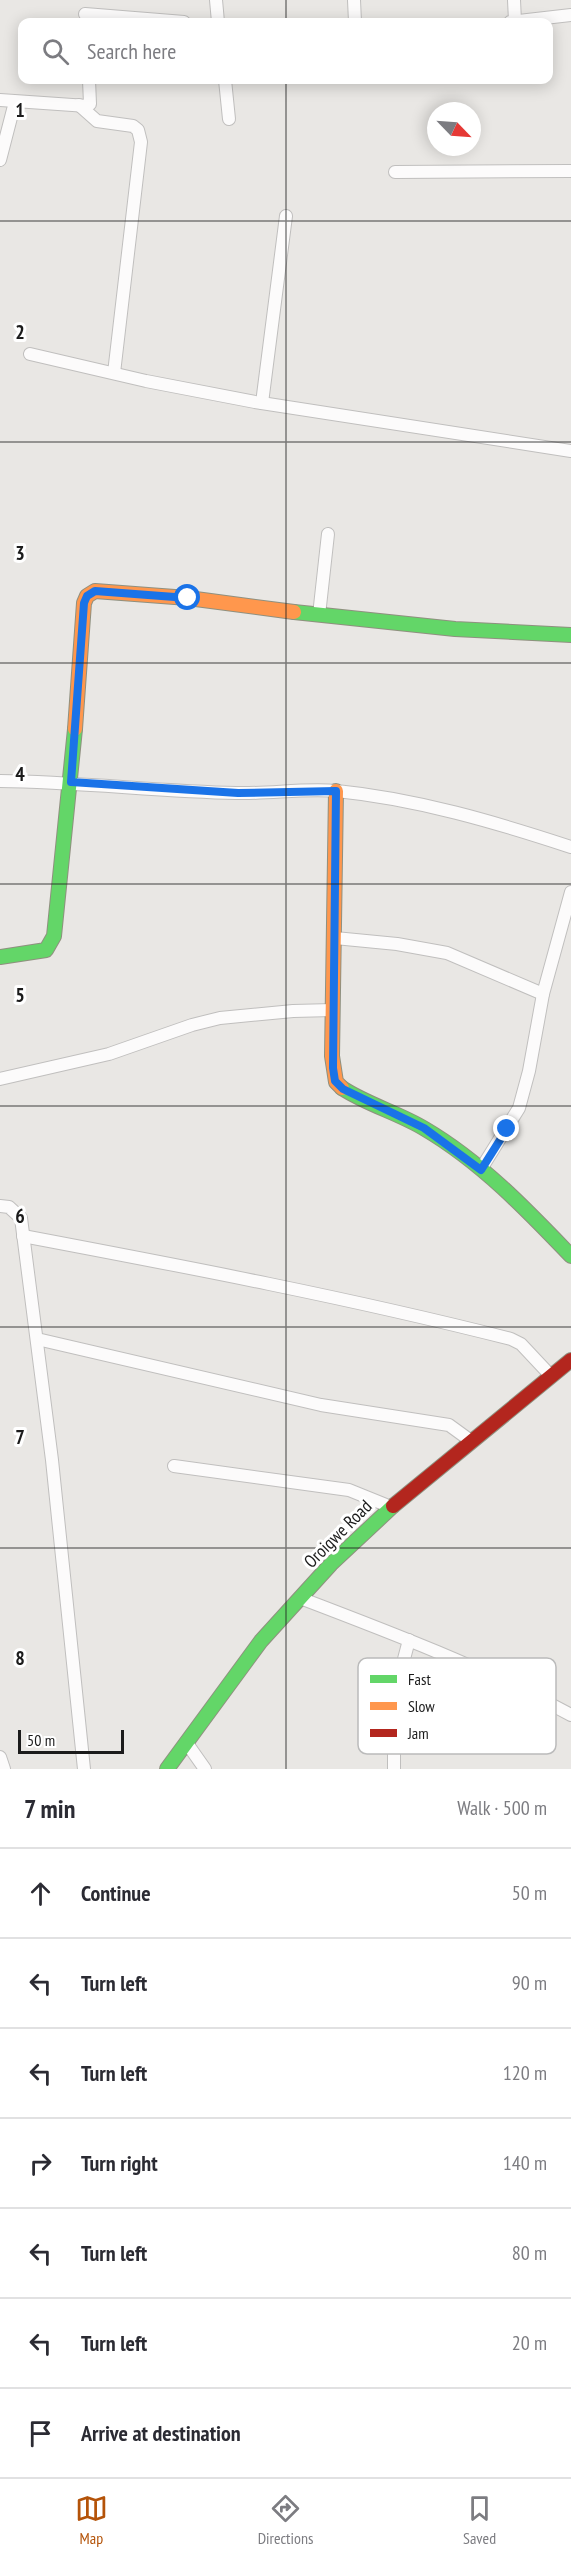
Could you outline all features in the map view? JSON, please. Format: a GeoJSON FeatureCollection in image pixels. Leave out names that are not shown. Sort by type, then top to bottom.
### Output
{"type":"FeatureCollection","features":[{"type":"Feature","properties":{"kind":"street"},"geometry":{"type":"LineString","coordinates":[[84,0],[85,18]]}},
{"type":"Feature","properties":{"kind":"street"},"geometry":{"type":"LineString","coordinates":[[216,0],[218,18]]}},
{"type":"Feature","properties":{"kind":"street"},"geometry":{"type":"LineString","coordinates":[[354,0],[355,18]]}},
{"type":"Feature","properties":{"kind":"street"},"geometry":{"type":"LineString","coordinates":[[513,18],[514,0]]}},
{"type":"Feature","properties":{"kind":"street"},"geometry":{"type":"LineString","coordinates":[[546,18],[571,15]]}},
{"type":"Feature","properties":{"kind":"street"},"geometry":{"type":"LineString","coordinates":[[0,100],[90,104],[89,84]]}},
{"type":"Feature","properties":{"kind":"street"},"geometry":{"type":"LineString","coordinates":[[225,84],[229,119]]}},
{"type":"Feature","properties":{"kind":"street"},"geometry":{"type":"LineString","coordinates":[[0,160],[15,102]]}},
{"type":"Feature","properties":{"kind":"street"},"geometry":{"type":"LineString","coordinates":[[79,105],[97,121],[133,126],[138,130],[141,142],[114,373]]}},
{"type":"Feature","properties":{"kind":"street"},"geometry":{"type":"LineString","coordinates":[[395,172],[571,171]]}},
{"type":"Feature","properties":{"kind":"street"},"geometry":{"type":"LineString","coordinates":[[262,403],[286,216]]}},
{"type":"Feature","properties":{"kind":"street"},"geometry":{"type":"LineString","coordinates":[[30,354],[262,403],[571,451]]}},
{"type":"Feature","properties":{"kind":"street"},"geometry":{"type":"LineString","coordinates":[[319,615],[328,534]]}},
{"type":"Feature","properties":{"kind":"street"},"geometry":{"type":"LineString","coordinates":[[0,957],[46,950],[54,936],[71,782],[84,603],[87,596],[95,591],[188,598],[455,629],[571,635]]}},
{"type":"Feature","properties":{"kind":"street"},"geometry":{"type":"LineString","coordinates":[[0,781],[71,782],[238,793],[336,791],[446,810],[498,823],[571,847]]}},
{"type":"Feature","properties":{"kind":"street"},"geometry":{"type":"LineString","coordinates":[[336,791],[333,1010],[335,1081],[343,1089],[424,1128],[481,1170],[571,1256]]}},
{"type":"Feature","properties":{"kind":"street"},"geometry":{"type":"LineString","coordinates":[[481,1170],[519,1108],[529,1071],[543,994],[571,892]]}},
{"type":"Feature","properties":{"kind":"street"},"geometry":{"type":"LineString","coordinates":[[335,938],[397,944],[447,953],[543,994]]}},
{"type":"Feature","properties":{"kind":"street"},"geometry":{"type":"LineString","coordinates":[[0,1079],[109,1054],[192,1025],[220,1018],[293,1011],[333,1010]]}},
{"type":"Feature","properties":{"kind":"street"},"geometry":{"type":"LineString","coordinates":[[0,1206],[17,1212],[21,1218],[66,1591],[84,1769]]}},
{"type":"Feature","properties":{"kind":"street"},"geometry":{"type":"LineString","coordinates":[[23,1236],[292,1288],[421,1316],[511,1339],[521,1344],[550,1376]]}},
{"type":"Feature","properties":{"kind":"street"},"geometry":{"type":"LineString","coordinates":[[37,1339],[321,1405],[449,1425],[471,1441]]}},
{"type":"Feature","properties":{"kind":"street","name":"Oroigwe Road"},"geometry":{"type":"LineString","coordinates":[[167,1769],[262,1640],[300,1598],[391,1507],[571,1360]]}},
{"type":"Feature","properties":{"kind":"street"},"geometry":{"type":"LineString","coordinates":[[174,1466],[349,1490],[391,1507]]}},
{"type":"Feature","properties":{"kind":"street"},"geometry":{"type":"LineString","coordinates":[[300,1598],[451,1658]]}},
{"type":"Feature","properties":{"kind":"street"},"geometry":{"type":"LineString","coordinates":[[404,1658],[409,1640]]}},
{"type":"Feature","properties":{"kind":"street"},"geometry":{"type":"LineString","coordinates":[[556,1707],[571,1715]]}},
{"type":"Feature","properties":{"kind":"street"},"geometry":{"type":"LineString","coordinates":[[186,1742],[205,1769]]}},
{"type":"Feature","properties":{"kind":"street"},"geometry":{"type":"LineString","coordinates":[[0,1757],[4,1769]]}},
{"type":"Feature","properties":{"kind":"traffic: fast"},"geometry":{"type":"LineString","coordinates":[[294,612],[455,629],[571,635]]}},
{"type":"Feature","properties":{"kind":"traffic: fast"},"geometry":{"type":"LineString","coordinates":[[0,957],[46,950],[54,936],[75,729]]}},
{"type":"Feature","properties":{"kind":"traffic: fast"},"geometry":{"type":"LineString","coordinates":[[342,1088],[415,1123],[446,1142],[520,1204],[571,1256]]}},
{"type":"Feature","properties":{"kind":"traffic: fast"},"geometry":{"type":"LineString","coordinates":[[167,1769],[261,1641],[331,1564],[393,1506]]}},
{"type":"Feature","properties":{"kind":"traffic: slow"},"geometry":{"type":"LineString","coordinates":[[75,729],[84,603],[87,596],[95,591],[188,598],[294,612]]}},
{"type":"Feature","properties":{"kind":"traffic: slow"},"geometry":{"type":"LineString","coordinates":[[336,791],[332,1056],[336,1082],[342,1088]]}},
{"type":"Feature","properties":{"kind":"traffic: jam"},"geometry":{"type":"LineString","coordinates":[[393,1506],[571,1360]]}},
{"type":"Feature","properties":{"kind":"route"},"geometry":{"type":"LineString","coordinates":[[188,598],[95,591],[87,596],[84,603],[71,782],[238,793],[336,791],[333,1010],[335,1081],[343,1089],[424,1128],[481,1170],[507,1129]]}}]}
